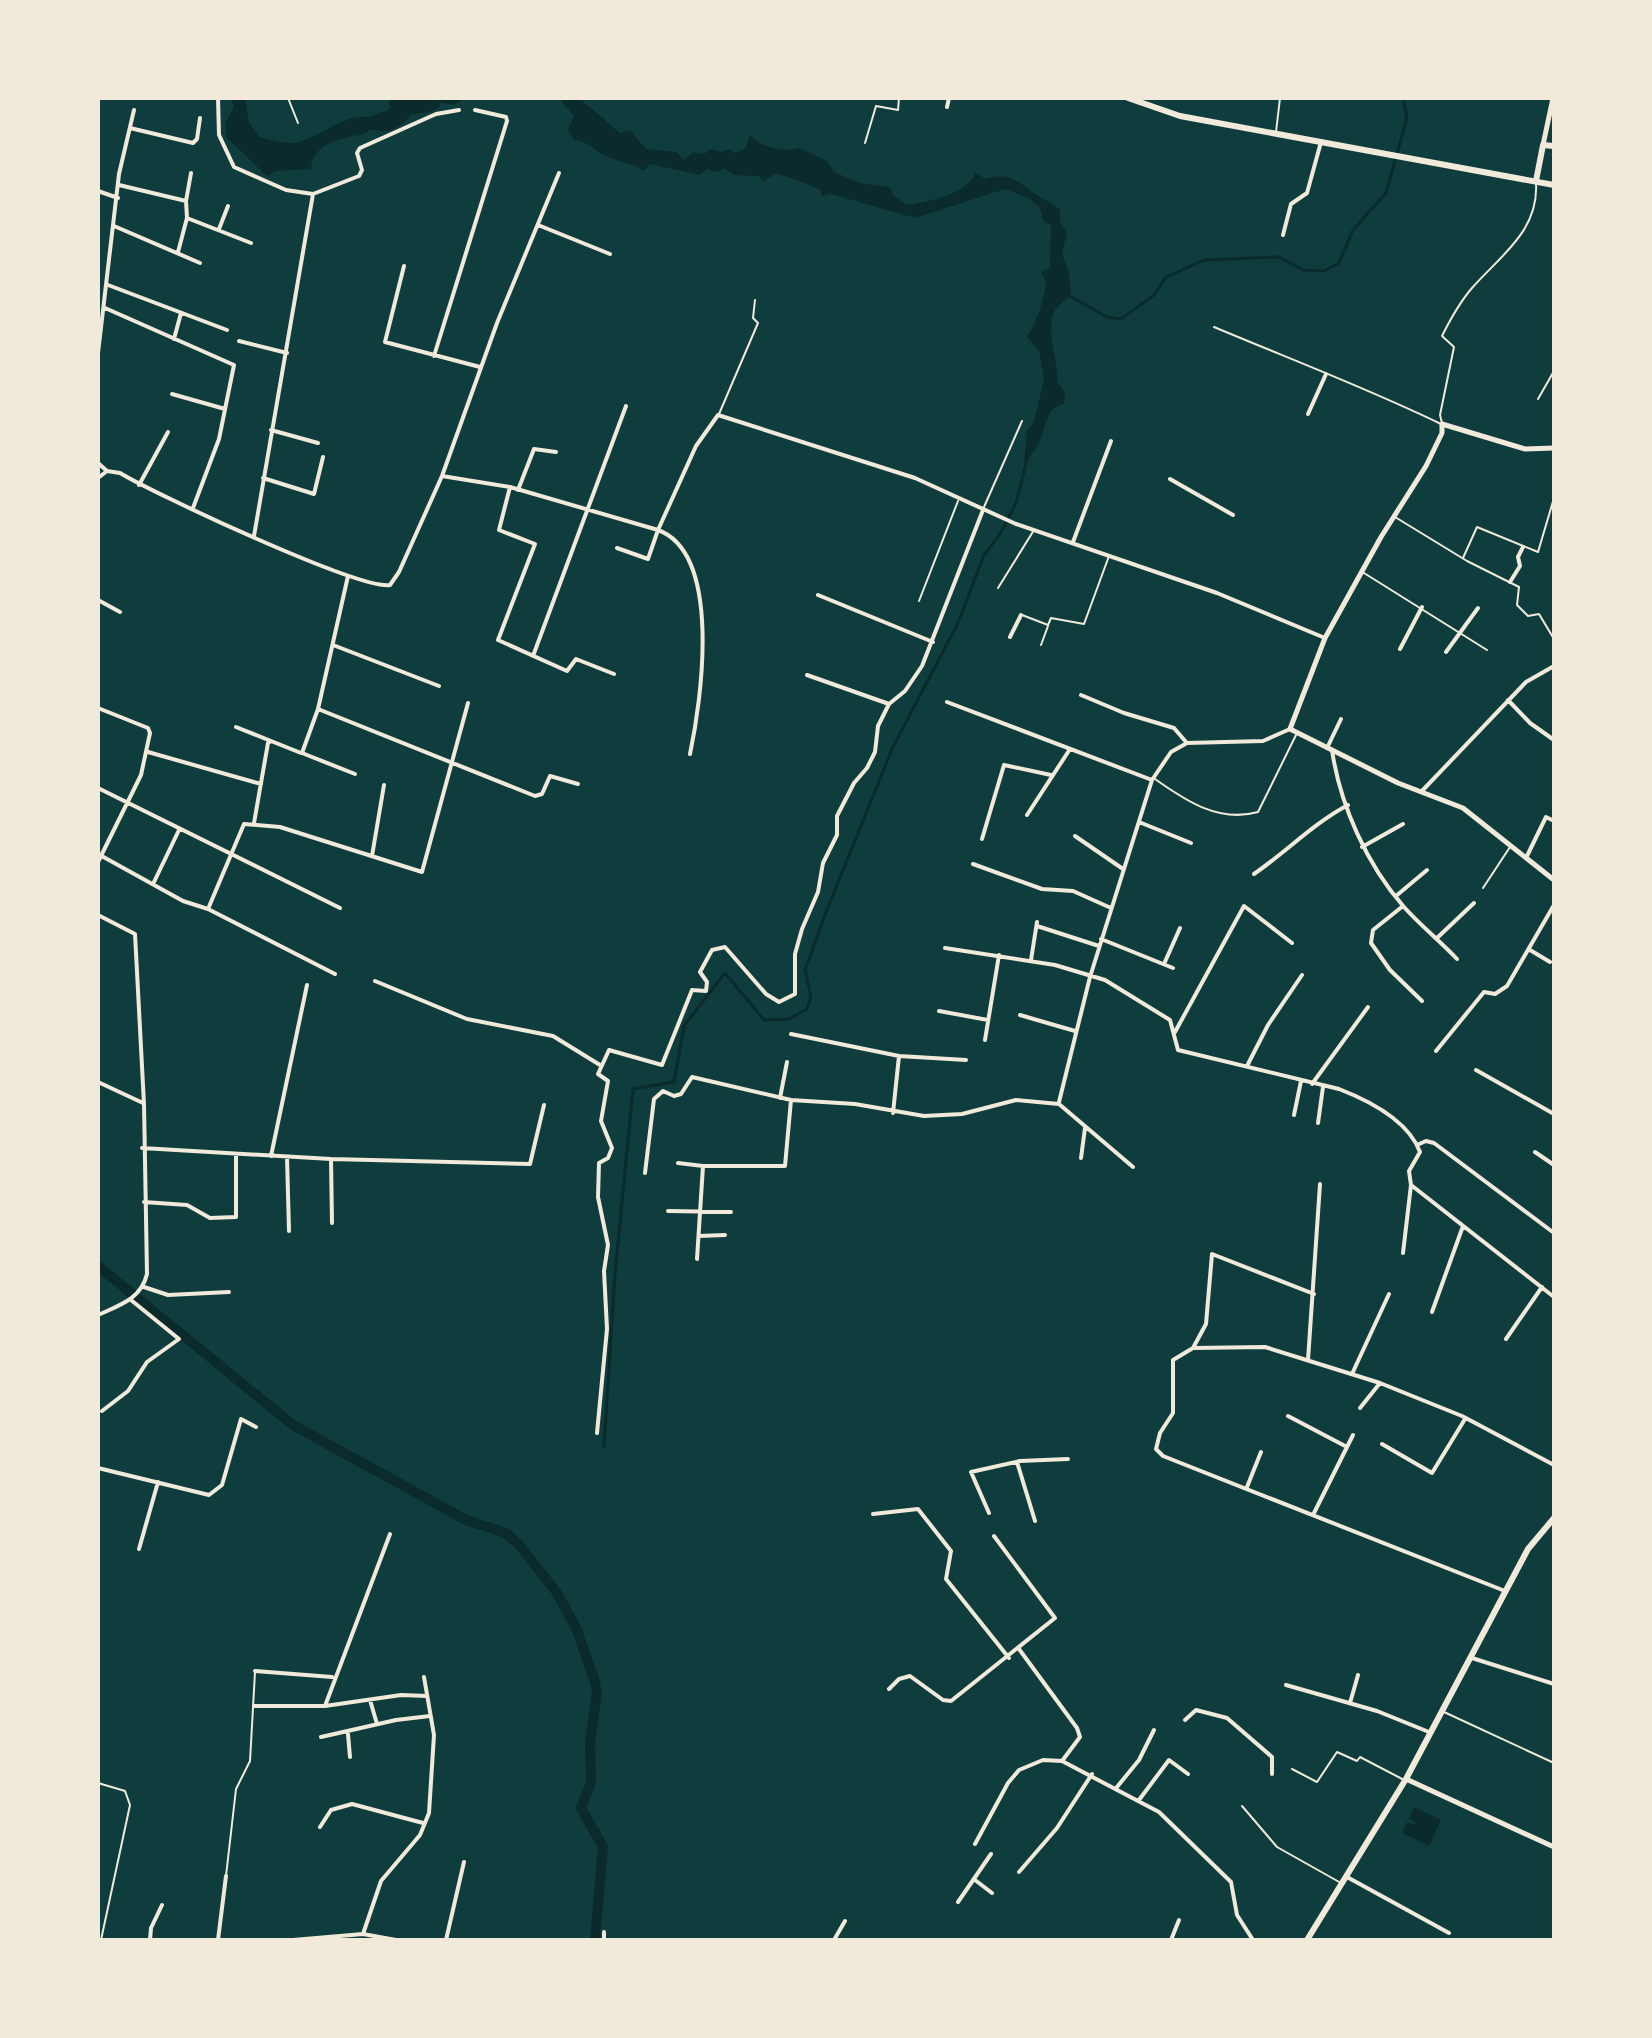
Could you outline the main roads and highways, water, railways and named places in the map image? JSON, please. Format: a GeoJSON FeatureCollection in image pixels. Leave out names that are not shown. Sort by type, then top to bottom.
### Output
{"type":"FeatureCollection","features":[{"type":"Feature","properties":{"kind":"main road"},"geometry":{"type":"LineString","coordinates":[[1133,99],[1180,116],[1554,185]]}},
{"type":"Feature","properties":{"kind":"main road"},"geometry":{"type":"LineString","coordinates":[[1536,181],[1543,145],[1554,146]]}},
{"type":"Feature","properties":{"kind":"main road"},"geometry":{"type":"LineString","coordinates":[[1307,1940],[1444,1712],[1528,1549],[1554,1518]]}},
{"type":"Feature","properties":{"kind":"water"},"geometry":{"type":"Polygon","coordinates":[[[231,98],[245,98],[249,123],[260,137],[289,143],[308,139],[346,120],[375,119],[380,112],[387,115],[391,107],[388,103],[392,98],[463,98],[455,105],[438,102],[440,106],[436,109],[410,115],[403,124],[393,129],[370,129],[365,134],[330,143],[317,153],[311,169],[276,171],[267,176],[227,138],[225,124],[234,107],[231,98]]]}},
{"type":"Feature","properties":{"kind":"water"},"geometry":{"type":"Polygon","coordinates":[[[559,98],[579,98],[620,133],[630,130],[646,149],[676,152],[684,160],[693,152],[704,154],[711,149],[721,152],[729,149],[735,153],[746,148],[750,134],[772,148],[799,148],[827,161],[834,172],[860,183],[889,187],[894,196],[907,205],[956,192],[971,181],[975,173],[986,179],[1009,178],[1055,205],[1060,210],[1060,223],[1067,232],[1062,254],[1069,273],[1071,294],[1054,312],[1051,329],[1057,381],[1065,393],[1064,404],[1050,412],[1035,449],[1024,463],[1027,431],[1034,422],[1044,379],[1039,351],[1027,337],[1044,295],[1046,282],[1041,272],[1050,268],[1051,225],[1044,222],[1040,208],[1029,198],[1005,189],[915,218],[831,194],[822,196],[820,190],[775,174],[762,182],[760,176],[733,175],[725,168],[718,172],[707,169],[700,175],[650,164],[644,171],[574,140],[568,130],[574,116],[559,98]]]}},
{"type":"Feature","properties":{"kind":"water"},"geometry":{"type":"Polygon","coordinates":[[[1414,1807],[1441,1820],[1429,1846],[1402,1833],[1407,1822],[1418,1825],[1409,1818],[1414,1807]]]}},
{"type":"Feature","properties":{"kind":"waterway"},"geometry":{"type":"LineString","coordinates":[[1068,295],[1107,317],[1121,319],[1154,295],[1166,277],[1204,260],[1279,257],[1303,270],[1324,271],[1339,263],[1353,230],[1386,193],[1407,118],[1403,98]]}},
{"type":"Feature","properties":{"kind":"waterway"},"geometry":{"type":"LineString","coordinates":[[368,119],[391,111]]}},
{"type":"Feature","properties":{"kind":"waterway"},"geometry":{"type":"LineString","coordinates":[[604,1447],[615,1274],[633,1089],[674,1082],[684,1026],[725,973],[764,1020],[789,1019],[807,1009],[811,997],[805,970],[828,907],[893,747],[958,623],[984,555],[1000,534],[1016,503],[1028,456]]}},
{"type":"Feature","properties":{"kind":"waterway"},"geometry":{"type":"LineString","coordinates":[[98,1266],[293,1425],[466,1520],[506,1533],[557,1593],[576,1628],[597,1692],[590,1743],[591,1782],[581,1808],[603,1847],[595,1940]]}}]}
